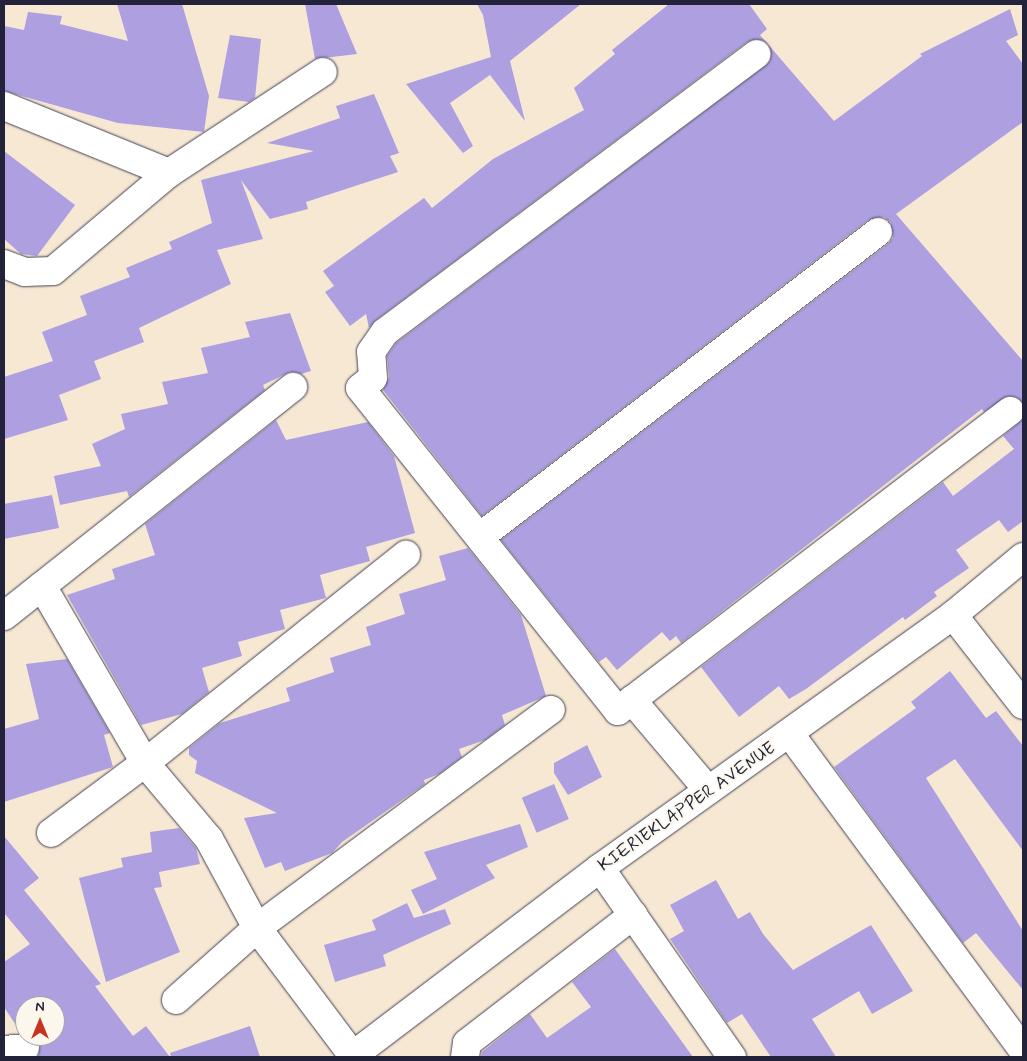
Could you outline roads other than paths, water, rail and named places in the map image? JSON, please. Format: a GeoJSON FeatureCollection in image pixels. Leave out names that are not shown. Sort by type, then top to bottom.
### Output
{"type":"FeatureCollection","features":[{"type":"Feature","properties":{"kind":"street"},"geometry":{"type":"LineString","coordinates":[[756,54],[385,332],[372,348],[369,363],[372,378],[360,388],[481,536],[618,711],[1010,411]]}},
{"type":"Feature","properties":{"kind":"street"},"geometry":{"type":"LineString","coordinates":[[4,264],[25,272],[53,271],[170,173],[323,72]]}},
{"type":"Feature","properties":{"kind":"street"},"geometry":{"type":"LineString","coordinates":[[4,106],[170,173]]}},
{"type":"Feature","properties":{"kind":"street"},"geometry":{"type":"LineString","coordinates":[[481,536],[878,232]]}},
{"type":"Feature","properties":{"kind":"street"},"geometry":{"type":"LineString","coordinates":[[4,616],[293,387]]}},
{"type":"Feature","properties":{"kind":"street"},"geometry":{"type":"LineString","coordinates":[[51,833],[145,763],[406,555]]}},
{"type":"Feature","properties":{"kind":"street","name":"KIERIEKLAPPER AVENUE"},"geometry":{"type":"LineString","coordinates":[[352,1056],[600,868],[790,734],[953,615],[1023,557]]}},
{"type":"Feature","properties":{"kind":"street"},"geometry":{"type":"LineString","coordinates":[[42,586],[145,763],[209,839],[257,928],[352,1056]]}},
{"type":"Feature","properties":{"kind":"street"},"geometry":{"type":"LineString","coordinates":[[953,615],[1023,705]]}},
{"type":"Feature","properties":{"kind":"street"},"geometry":{"type":"LineString","coordinates":[[632,700],[708,790]]}},
{"type":"Feature","properties":{"kind":"street"},"geometry":{"type":"LineString","coordinates":[[176,1000],[257,928],[551,710]]}},
{"type":"Feature","properties":{"kind":"street"},"geometry":{"type":"LineString","coordinates":[[790,734],[1023,1050]]}},
{"type":"Feature","properties":{"kind":"street"},"geometry":{"type":"LineString","coordinates":[[600,868],[732,1057]]}},
{"type":"Feature","properties":{"kind":"street"},"geometry":{"type":"LineString","coordinates":[[465,1057],[466,1043],[633,915]]}}]}
